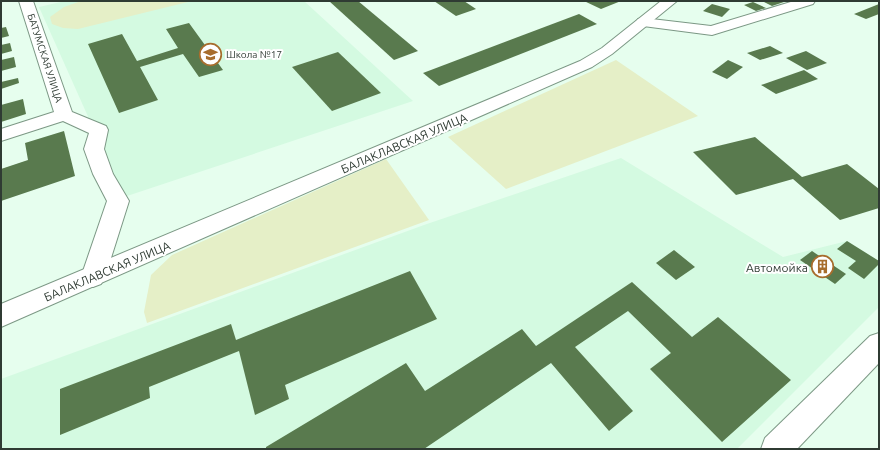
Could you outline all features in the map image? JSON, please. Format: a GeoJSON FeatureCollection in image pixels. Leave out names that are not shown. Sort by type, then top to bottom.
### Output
{"type":"FeatureCollection","features":[{"type":"Feature","properties":{"kind":"main road","name":"БАТУМСКАЯ УЛИЦА"},"geometry":{"type":"LineString","coordinates":[[26,1],[64,115]]}},
{"type":"Feature","properties":{"kind":"main road","name":"БАЛАКЛАВСКАЯ УЛИЦА"},"geometry":{"type":"LineString","coordinates":[[1,316],[586,64],[607,51],[670,1]]}},
{"type":"Feature","properties":{"kind":"main road"},"geometry":{"type":"LineString","coordinates":[[643,22],[712,31],[808,1]]}},
{"type":"Feature","properties":{"kind":"main road"},"geometry":{"type":"LineString","coordinates":[[1,135],[64,115],[100,130],[94,149],[103,174],[118,201],[93,277]]}},
{"type":"Feature","properties":{"kind":"main road"},"geometry":{"type":"LineString","coordinates":[[776,449],[879,345]]}},
{"type":"Feature","properties":{"kind":"shaded area","name":"Школа №17"},"geometry":{"type":"Polygon","coordinates":[[[65,1],[304,1],[413,101],[124,197],[39,7],[65,1]]]}},
{"type":"Feature","properties":{"kind":"shaded area"},"geometry":{"type":"Polygon","coordinates":[[[81,1],[192,1],[78,29],[63,28],[52,24],[50,17],[64,7],[81,1]]]}},
{"type":"Feature","properties":{"kind":"shaded area"},"geometry":{"type":"Polygon","coordinates":[[[616,60],[698,116],[506,189],[448,137],[616,60]]]}},
{"type":"Feature","properties":{"kind":"shaded area"},"geometry":{"type":"Polygon","coordinates":[[[621,158],[783,257],[847,241],[879,261],[879,307],[737,449],[1,449],[1,379],[424,225],[621,158]]]}},
{"type":"Feature","properties":{"kind":"shaded area"},"geometry":{"type":"Polygon","coordinates":[[[386,159],[429,220],[147,323],[144,312],[151,275],[172,255],[386,159]]]}},
{"type":"Feature","properties":{"kind":"building"},"geometry":{"type":"Polygon","coordinates":[[[329,1],[358,1],[418,51],[394,60],[329,1]]]}},
{"type":"Feature","properties":{"kind":"building"},"geometry":{"type":"Polygon","coordinates":[[[434,1],[464,1],[476,9],[456,16],[434,1]]]}},
{"type":"Feature","properties":{"kind":"building"},"geometry":{"type":"Polygon","coordinates":[[[584,1],[621,1],[601,9],[584,1]]]}},
{"type":"Feature","properties":{"kind":"building"},"geometry":{"type":"Polygon","coordinates":[[[762,1],[787,1],[772,6],[762,1]]]}},
{"type":"Feature","properties":{"kind":"building"},"geometry":{"type":"Polygon","coordinates":[[[753,2],[766,8],[756,11],[744,5],[753,2]]]}},
{"type":"Feature","properties":{"kind":"building"},"geometry":{"type":"Polygon","coordinates":[[[712,4],[730,9],[722,17],[703,11],[712,4]]]}},
{"type":"Feature","properties":{"kind":"building"},"geometry":{"type":"Polygon","coordinates":[[[879,4],[879,14],[866,19],[854,14],[879,4]]]}},
{"type":"Feature","properties":{"kind":"building"},"geometry":{"type":"Polygon","coordinates":[[[579,14],[597,24],[439,86],[423,73],[579,14]]]}},
{"type":"Feature","properties":{"kind":"building"},"geometry":{"type":"Polygon","coordinates":[[[189,23],[223,70],[199,77],[183,54],[140,67],[158,100],[119,113],[88,44],[122,34],[137,61],[178,48],[166,29],[189,23]]]}},
{"type":"Feature","properties":{"kind":"building"},"geometry":{"type":"Polygon","coordinates":[[[6,27],[9,36],[1,38],[1,28],[6,27]]]}},
{"type":"Feature","properties":{"kind":"building"},"geometry":{"type":"Polygon","coordinates":[[[10,43],[12,51],[1,54],[1,45],[10,43]]]}},
{"type":"Feature","properties":{"kind":"building"},"geometry":{"type":"Polygon","coordinates":[[[770,46],[783,53],[760,60],[747,53],[770,46]]]}},
{"type":"Feature","properties":{"kind":"building"},"geometry":{"type":"Polygon","coordinates":[[[806,51],[827,63],[807,70],[786,58],[806,51]]]}},
{"type":"Feature","properties":{"kind":"building"},"geometry":{"type":"Polygon","coordinates":[[[338,52],[381,93],[332,111],[292,67],[338,52]]]}},
{"type":"Feature","properties":{"kind":"building"},"geometry":{"type":"Polygon","coordinates":[[[14,57],[16,67],[1,71],[1,60],[14,57]]]}},
{"type":"Feature","properties":{"kind":"building"},"geometry":{"type":"Polygon","coordinates":[[[728,60],[743,67],[727,79],[712,72],[728,60]]]}},
{"type":"Feature","properties":{"kind":"building"},"geometry":{"type":"Polygon","coordinates":[[[804,70],[818,79],[776,94],[761,85],[804,70]]]}},
{"type":"Feature","properties":{"kind":"building"},"geometry":{"type":"Polygon","coordinates":[[[18,78],[19,83],[1,89],[1,82],[18,78]]]}},
{"type":"Feature","properties":{"kind":"building"},"geometry":{"type":"Polygon","coordinates":[[[23,99],[26,114],[1,122],[1,105],[23,99]]]}},
{"type":"Feature","properties":{"kind":"building"},"geometry":{"type":"Polygon","coordinates":[[[64,131],[75,176],[1,201],[1,169],[28,160],[25,143],[64,131]]]}},
{"type":"Feature","properties":{"kind":"building"},"geometry":{"type":"Polygon","coordinates":[[[755,137],[802,177],[847,164],[879,189],[879,208],[840,220],[793,179],[736,195],[693,152],[755,137]]]}},
{"type":"Feature","properties":{"kind":"building"},"geometry":{"type":"Polygon","coordinates":[[[847,241],[879,261],[879,264],[864,279],[848,268],[856,261],[837,249],[847,241]]]}},
{"type":"Feature","properties":{"kind":"building"},"geometry":{"type":"Polygon","coordinates":[[[674,250],[695,267],[676,280],[656,263],[674,250]]]}},
{"type":"Feature","properties":{"kind":"building","name":"Автомойка"},"geometry":{"type":"Polygon","coordinates":[[[812,251],[846,274],[835,284],[800,260],[812,251]]]}},
{"type":"Feature","properties":{"kind":"building"},"geometry":{"type":"Polygon","coordinates":[[[410,271],[437,319],[285,385],[289,399],[255,415],[239,351],[149,387],[150,398],[60,435],[60,389],[231,324],[236,340],[410,271]]]}},
{"type":"Feature","properties":{"kind":"building"},"geometry":{"type":"Polygon","coordinates":[[[632,282],[692,337],[718,317],[791,380],[722,442],[650,369],[671,353],[628,311],[575,347],[633,411],[609,431],[551,363],[424,449],[266,449],[266,447],[406,363],[425,391],[522,329],[536,346],[632,282]]]}},
{"type":"Feature","properties":{"kind":"place","name":"Школа №17"},"geometry":{"type":"Point","coordinates":[211,54]}},
{"type":"Feature","properties":{"kind":"place","name":"Автомойка"},"geometry":{"type":"Point","coordinates":[823,267]}}]}
